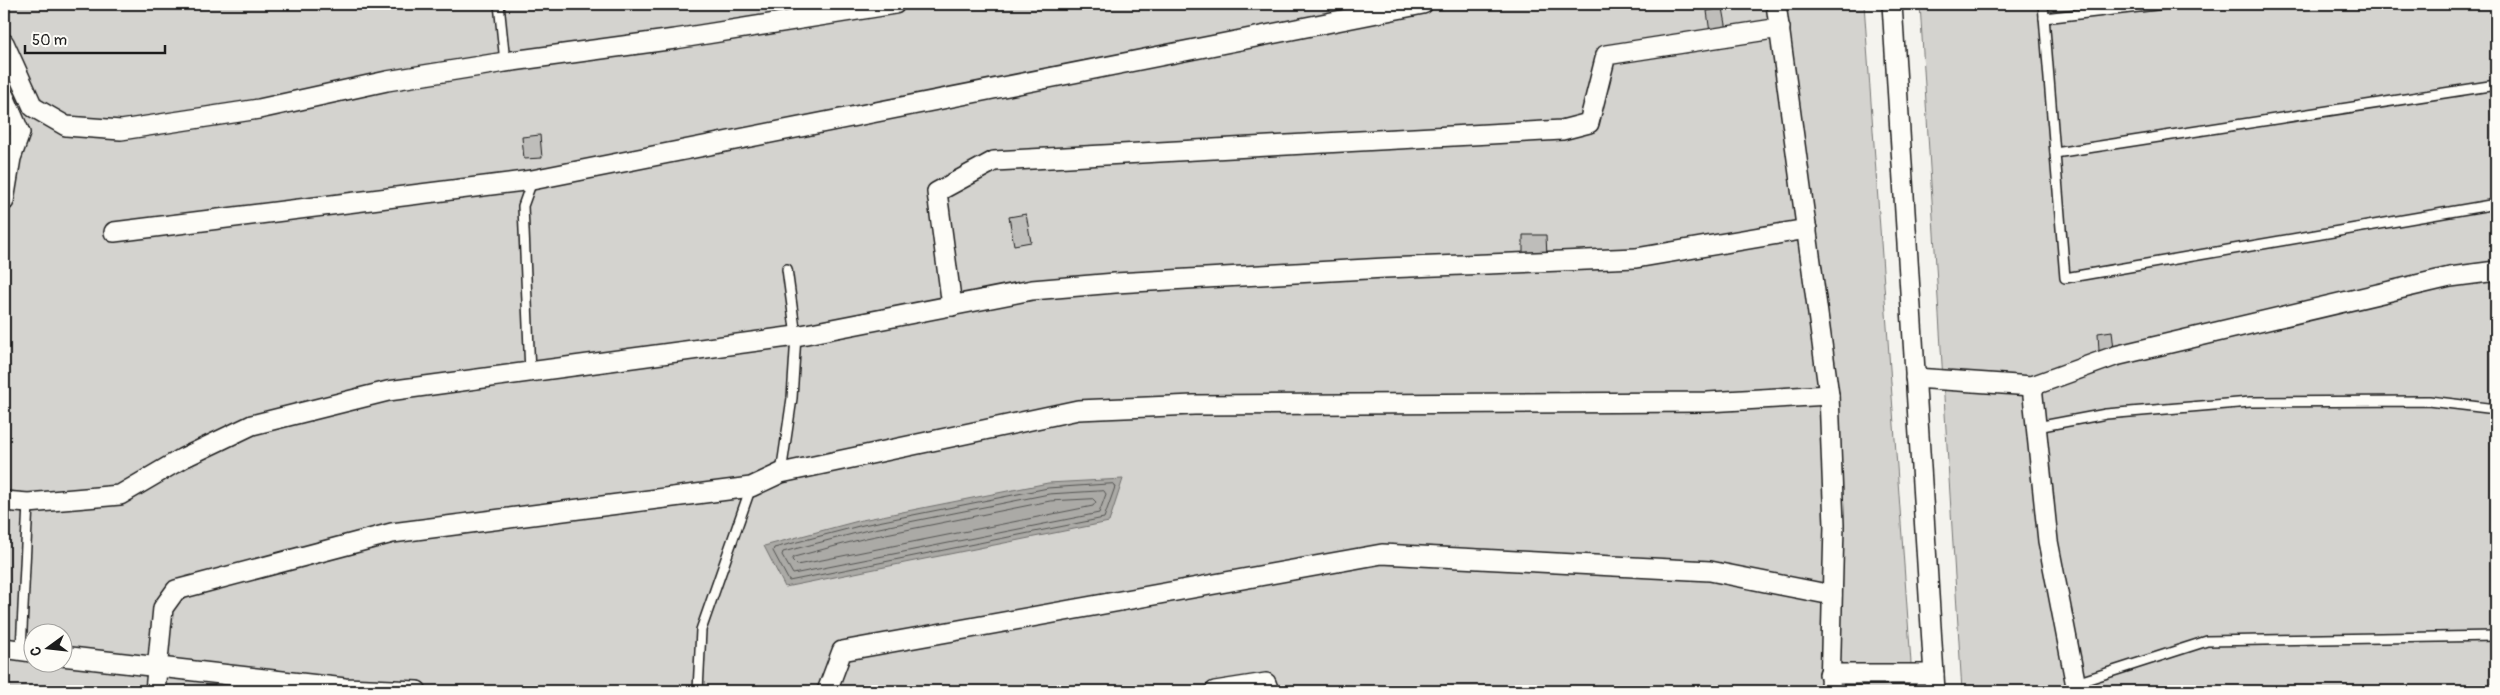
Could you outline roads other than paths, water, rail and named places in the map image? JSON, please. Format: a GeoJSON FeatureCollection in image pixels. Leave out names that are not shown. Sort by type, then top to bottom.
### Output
{"type":"FeatureCollection","features":[{"type":"Feature","properties":{"kind":"street"},"geometry":{"type":"LineString","coordinates":[[4,43],[33,107],[66,126],[121,130],[259,109],[387,81],[505,62],[675,39],[895,4]]}},
{"type":"Feature","properties":{"kind":"street"},"geometry":{"type":"LineString","coordinates":[[114,232],[532,180],[1423,4]]}},
{"type":"Feature","properties":{"kind":"street"},"geometry":{"type":"LineString","coordinates":[[1776,4],[1829,395],[1834,525],[1829,683],[1934,683],[1892,4]]}},
{"type":"Feature","properties":{"kind":"street"},"geometry":{"type":"LineString","coordinates":[[952,306],[937,192],[994,161],[1562,130],[1589,123],[1606,55],[1780,28]]}},
{"type":"Feature","properties":{"kind":"street"},"geometry":{"type":"LineString","coordinates":[[4,96],[20,133],[11,158],[4,201]]}},
{"type":"Feature","properties":{"kind":"street"},"geometry":{"type":"LineString","coordinates":[[4,501],[28,503],[120,495],[183,458],[261,423],[388,391],[796,336],[1032,290],[1115,283],[1385,268],[1636,258],[1807,229]]}},
{"type":"Feature","properties":{"kind":"street"},"geometry":{"type":"LineString","coordinates":[[1915,378],[2032,386],[2115,356],[2450,277],[2496,271]]}},
{"type":"Feature","properties":{"kind":"street"},"geometry":{"type":"LineString","coordinates":[[2032,386],[2048,541],[2076,687]]}},
{"type":"Feature","properties":{"kind":"street"},"geometry":{"type":"LineString","coordinates":[[155,691],[163,608],[176,590],[392,533],[751,487],[781,472],[1078,410],[1204,405],[1708,402],[1829,395]]}},
{"type":"Feature","properties":{"kind":"street"},"geometry":{"type":"LineString","coordinates":[[827,691],[842,651],[1382,554],[1710,571],[1832,595]]}},
{"type":"Feature","properties":{"kind":"street"},"geometry":{"type":"LineString","coordinates":[[72,657],[345,688],[417,691]]}},
{"type":"Feature","properties":{"kind":"street"},"geometry":{"type":"LineString","coordinates":[[1215,691],[1266,683],[1269,691]]}},
{"type":"Feature","properties":{"kind":"lane"},"geometry":{"type":"LineString","coordinates":[[499,4],[505,62]]}},
{"type":"Feature","properties":{"kind":"lane"},"geometry":{"type":"LineString","coordinates":[[2043,4],[2065,278],[2496,204]]}},
{"type":"Feature","properties":{"kind":"lane"},"geometry":{"type":"LineString","coordinates":[[2044,18],[2165,4]]}},
{"type":"Feature","properties":{"kind":"lane"},"geometry":{"type":"LineString","coordinates":[[2055,152],[2496,85]]}},
{"type":"Feature","properties":{"kind":"lane"},"geometry":{"type":"LineString","coordinates":[[530,373],[523,206],[532,180]]}},
{"type":"Feature","properties":{"kind":"lane"},"geometry":{"type":"LineString","coordinates":[[781,472],[792,398],[796,336],[787,268]]}},
{"type":"Feature","properties":{"kind":"lane"},"geometry":{"type":"LineString","coordinates":[[2037,427],[2106,414],[2250,402],[2429,400],[2496,409]]}},
{"type":"Feature","properties":{"kind":"lane"},"geometry":{"type":"LineString","coordinates":[[698,691],[701,630],[751,487]]}},
{"type":"Feature","properties":{"kind":"lane"},"geometry":{"type":"LineString","coordinates":[[19,650],[28,503]]}},
{"type":"Feature","properties":{"kind":"lane"},"geometry":{"type":"LineString","coordinates":[[2076,687],[2207,641],[2496,636]]}},
{"type":"Feature","properties":{"kind":"water"},"geometry":{"type":"Polygon","coordinates":[[[1123,479],[1109,522],[785,587],[764,546],[862,520],[1048,483],[1123,479]]]}}]}
